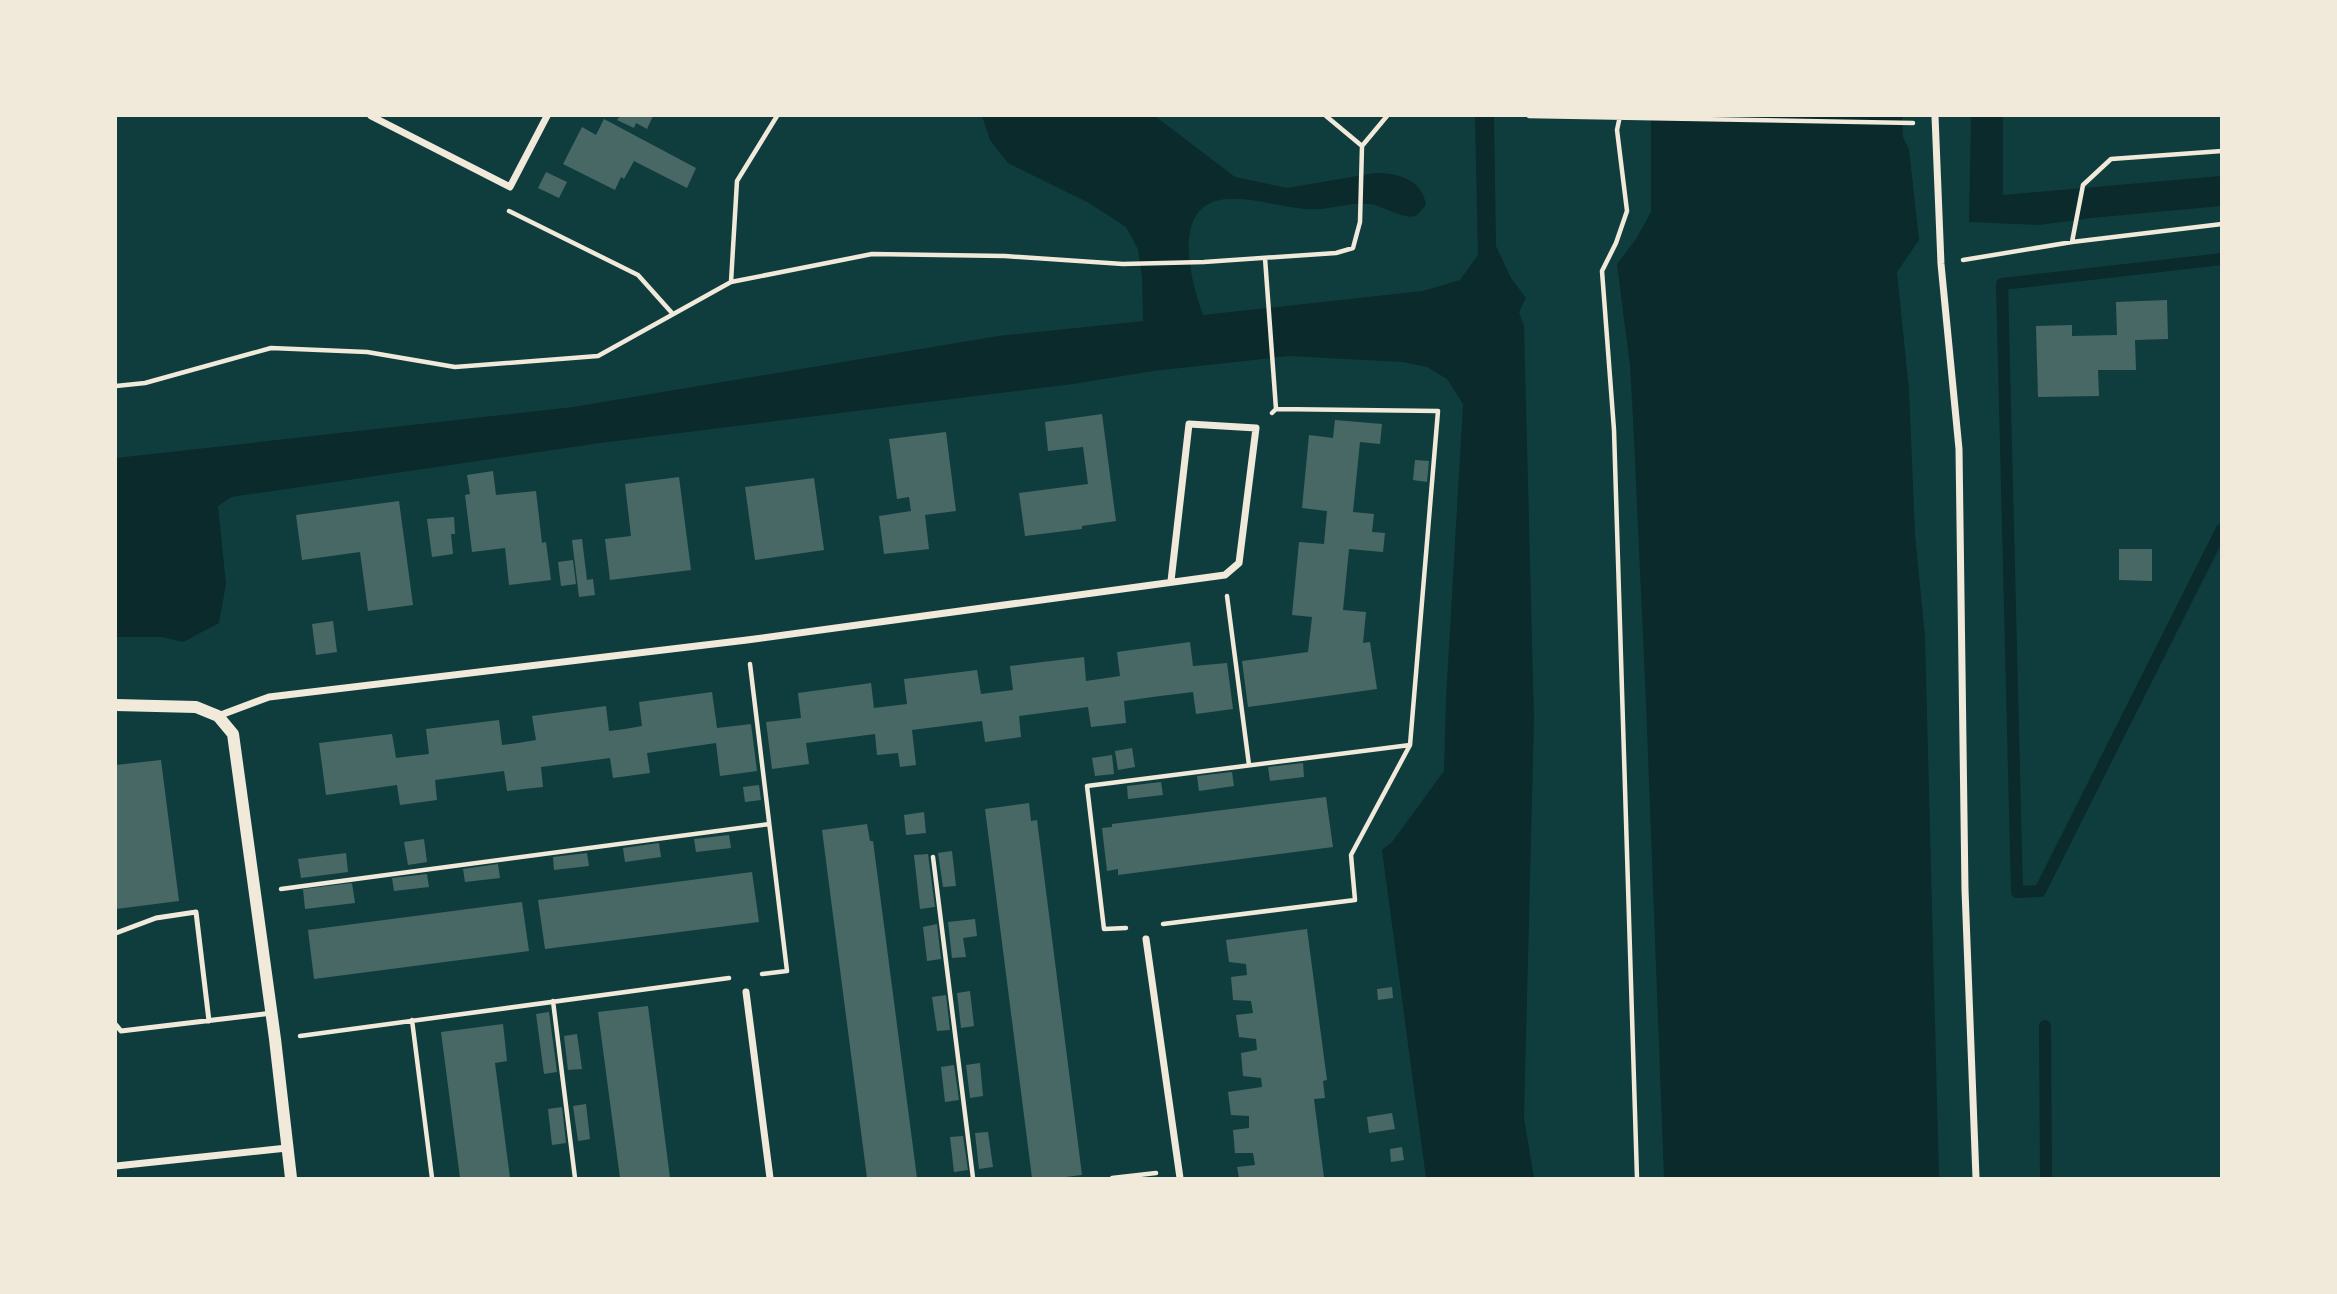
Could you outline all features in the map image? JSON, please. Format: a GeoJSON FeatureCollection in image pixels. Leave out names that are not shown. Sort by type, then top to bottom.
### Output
{"type":"FeatureCollection","features":[{"type":"Feature","properties":{"kind":"street"},"geometry":{"type":"LineString","coordinates":[[371,116],[510,187],[547,116]]}},
{"type":"Feature","properties":{"kind":"street"},"geometry":{"type":"LineString","coordinates":[[1935,116],[1941,264],[1959,449],[1965,890],[1976,1178]]}},
{"type":"Feature","properties":{"kind":"street"},"geometry":{"type":"LineString","coordinates":[[218,716],[269,697],[747,640],[1225,575],[1240,564],[1256,428],[1189,424],[1171,581]]}},
{"type":"Feature","properties":{"kind":"street"},"geometry":{"type":"LineString","coordinates":[[116,705],[196,706],[218,716],[233,734],[272,1013],[291,1178]]}},
{"type":"Feature","properties":{"kind":"street"},"geometry":{"type":"LineString","coordinates":[[1146,939],[1179,1175]]}},
{"type":"Feature","properties":{"kind":"street"},"geometry":{"type":"LineString","coordinates":[[746,992],[769,1178]]}},
{"type":"Feature","properties":{"kind":"street"},"geometry":{"type":"LineString","coordinates":[[116,1166],[287,1147]]}},
{"type":"Feature","properties":{"kind":"lane"},"geometry":{"type":"LineString","coordinates":[[116,933],[156,918],[196,912],[209,1021]]}},
{"type":"Feature","properties":{"kind":"lane"},"geometry":{"type":"LineString","coordinates":[[116,1025],[121,1031],[272,1013]]}},
{"type":"Feature","properties":{"kind":"path"},"geometry":{"type":"LineString","coordinates":[[731,282],[737,181],[777,116]]}},
{"type":"Feature","properties":{"kind":"path"},"geometry":{"type":"LineString","coordinates":[[1326,116],[1362,146]]}},
{"type":"Feature","properties":{"kind":"path"},"geometry":{"type":"LineString","coordinates":[[116,386],[145,383],[271,348],[367,352],[455,367],[598,356],[731,282],[872,254],[1005,257],[1123,264],[1204,262],[1336,253],[1353,248],[1360,222],[1362,146],[1387,116]]}},
{"type":"Feature","properties":{"kind":"path"},"geometry":{"type":"LineString","coordinates":[[1530,116],[1905,122]]}},
{"type":"Feature","properties":{"kind":"path"},"geometry":{"type":"LineString","coordinates":[[1620,117],[1618,130],[1627,211],[1616,243],[1602,271],[1614,430],[1637,1178]]}},
{"type":"Feature","properties":{"kind":"path"},"geometry":{"type":"LineString","coordinates":[[2072,242],[2083,185],[2111,159],[2221,151]]}},
{"type":"Feature","properties":{"kind":"path"},"geometry":{"type":"LineString","coordinates":[[510,187],[506,209],[638,275],[672,313]]}},
{"type":"Feature","properties":{"kind":"path"},"geometry":{"type":"LineString","coordinates":[[1941,264],[2072,242],[2221,224]]}},
{"type":"Feature","properties":{"kind":"path"},"geometry":{"type":"LineString","coordinates":[[1265,258],[1276,409]]}},
{"type":"Feature","properties":{"kind":"path"},"geometry":{"type":"LineString","coordinates":[[1159,925],[1355,900],[1350,855],[1410,745],[1438,411],[1276,409],[1256,428]]}},
{"type":"Feature","properties":{"kind":"path"},"geometry":{"type":"LineString","coordinates":[[1225,575],[1249,765]]}},
{"type":"Feature","properties":{"kind":"path"},"geometry":{"type":"LineString","coordinates":[[747,640],[787,971],[754,975]]}},
{"type":"Feature","properties":{"kind":"path"},"geometry":{"type":"LineString","coordinates":[[1132,927],[1104,929],[1087,786],[1410,745]]}},
{"type":"Feature","properties":{"kind":"path"},"geometry":{"type":"LineString","coordinates":[[255,892],[769,824]]}},
{"type":"Feature","properties":{"kind":"path"},"geometry":{"type":"LineString","coordinates":[[933,857],[973,1178]]}},
{"type":"Feature","properties":{"kind":"path"},"geometry":{"type":"LineString","coordinates":[[275,1039],[730,978]]}},
{"type":"Feature","properties":{"kind":"path"},"geometry":{"type":"LineString","coordinates":[[553,1001],[575,1178]]}},
{"type":"Feature","properties":{"kind":"path"},"geometry":{"type":"LineString","coordinates":[[412,1019],[432,1178]]}},
{"type":"Feature","properties":{"kind":"path"},"geometry":{"type":"LineString","coordinates":[[1112,1178],[1179,1175]]}},
{"type":"Feature","properties":{"kind":"water"},"geometry":{"type":"Polygon","coordinates":[[[982,116],[1155,116],[1235,177],[1287,188],[1384,173],[1408,179],[1424,196],[1426,205],[1411,217],[1369,204],[1314,209],[1227,199],[1209,204],[1197,214],[1191,229],[1189,246],[1190,265],[1203,315],[1423,291],[1460,280],[1478,255],[1475,116],[1494,116],[1496,246],[1511,278],[1526,298],[1519,312],[1524,326],[1534,720],[1524,1118],[1534,1178],[1426,1178],[1382,850],[1392,842],[1444,771],[1463,404],[1447,379],[1427,367],[1403,362],[1289,356],[1153,371],[1073,384],[600,443],[231,497],[218,506],[226,584],[219,623],[183,642],[162,637],[116,637],[116,458],[573,407],[998,336],[1143,321],[1138,249],[1126,227],[1089,203],[1008,163],[990,140],[982,116]]]}},
{"type":"Feature","properties":{"kind":"water"},"geometry":{"type":"Polygon","coordinates":[[[1651,116],[1902,116],[1903,137],[1909,149],[1919,240],[1897,272],[1909,390],[1915,534],[1925,637],[1939,1178],[1664,1178],[1633,418],[1630,366],[1617,264],[1636,239],[1651,212],[1651,116]]]}},
{"type":"Feature","properties":{"kind":"water"},"geometry":{"type":"Polygon","coordinates":[[[1971,116],[2003,116],[2003,195],[2221,176],[2221,206],[2039,225],[1969,222],[1971,116]]]}},
{"type":"Feature","properties":{"kind":"building"},"geometry":{"type":"Polygon","coordinates":[[[620,116],[653,116],[647,129],[636,123],[634,128],[617,120],[620,116]]]}},
{"type":"Feature","properties":{"kind":"building"},"geometry":{"type":"Polygon","coordinates":[[[604,119],[696,168],[687,188],[634,161],[624,179],[621,177],[615,190],[563,164],[582,127],[596,135],[604,119]]]}},
{"type":"Feature","properties":{"kind":"building"},"geometry":{"type":"Polygon","coordinates":[[[546,172],[567,182],[559,198],[538,188],[546,172]]]}},
{"type":"Feature","properties":{"kind":"building"},"geometry":{"type":"Polygon","coordinates":[[[2167,300],[2168,339],[2135,340],[2136,370],[2098,370],[2099,396],[2038,397],[2036,326],[2072,325],[2072,336],[2117,335],[2116,302],[2167,300]]]}},
{"type":"Feature","properties":{"kind":"building"},"geometry":{"type":"Polygon","coordinates":[[[1102,414],[1116,521],[1082,526],[1082,529],[1025,536],[1019,493],[1088,484],[1083,447],[1048,451],[1045,422],[1102,414]]]}},
{"type":"Feature","properties":{"kind":"building"},"geometry":{"type":"Polygon","coordinates":[[[1335,420],[1382,424],[1380,444],[1360,442],[1353,512],[1374,514],[1372,532],[1385,533],[1383,552],[1349,549],[1343,610],[1366,612],[1363,643],[1370,642],[1377,689],[1248,707],[1242,661],[1308,652],[1312,617],[1292,615],[1299,542],[1324,544],[1327,511],[1302,508],[1309,435],[1333,438],[1335,420]]]}},
{"type":"Feature","properties":{"kind":"building"},"geometry":{"type":"Polygon","coordinates":[[[946,432],[956,511],[925,515],[929,549],[884,554],[879,516],[911,511],[909,497],[897,499],[889,439],[946,432]]]}},
{"type":"Feature","properties":{"kind":"building"},"geometry":{"type":"Polygon","coordinates":[[[1415,460],[1429,461],[1427,482],[1413,480],[1415,460]]]}},
{"type":"Feature","properties":{"kind":"building"},"geometry":{"type":"Polygon","coordinates":[[[493,471],[496,495],[536,491],[542,543],[546,542],[551,580],[509,585],[505,548],[472,552],[465,495],[470,494],[467,475],[493,471]]]}},
{"type":"Feature","properties":{"kind":"building"},"geometry":{"type":"Polygon","coordinates":[[[679,477],[691,570],[610,580],[605,539],[631,536],[625,484],[679,477]]]}},
{"type":"Feature","properties":{"kind":"building"},"geometry":{"type":"Polygon","coordinates":[[[814,478],[824,550],[755,560],[745,487],[814,478]]]}},
{"type":"Feature","properties":{"kind":"building"},"geometry":{"type":"Polygon","coordinates":[[[399,501],[413,605],[368,611],[360,552],[302,560],[296,515],[399,501]]]}},
{"type":"Feature","properties":{"kind":"building"},"geometry":{"type":"Polygon","coordinates":[[[454,517],[455,534],[451,534],[453,554],[432,557],[427,519],[454,517]]]}},
{"type":"Feature","properties":{"kind":"building"},"geometry":{"type":"Polygon","coordinates":[[[582,539],[587,580],[593,579],[595,595],[579,597],[572,540],[582,539]]]}},
{"type":"Feature","properties":{"kind":"building"},"geometry":{"type":"Polygon","coordinates":[[[2119,549],[2152,549],[2152,581],[2119,580],[2119,549]]]}},
{"type":"Feature","properties":{"kind":"building"},"geometry":{"type":"Polygon","coordinates":[[[573,560],[576,584],[561,586],[558,562],[573,560]]]}},
{"type":"Feature","properties":{"kind":"building"},"geometry":{"type":"Polygon","coordinates":[[[333,621],[337,652],[316,655],[312,624],[333,621]]]}},
{"type":"Feature","properties":{"kind":"building"},"geometry":{"type":"Polygon","coordinates":[[[1190,642],[1193,666],[1227,663],[1233,709],[1196,714],[1193,692],[1160,696],[1124,701],[1126,723],[1091,727],[1088,707],[1019,716],[1021,737],[985,742],[982,721],[912,730],[916,765],[900,767],[898,753],[877,755],[875,734],[806,743],[809,764],[772,769],[766,722],[801,718],[798,693],[871,683],[874,708],[907,704],[904,679],[977,670],[981,694],[1013,690],[1010,666],[1084,657],[1086,681],[1120,676],[1117,652],[1190,642]]]}},
{"type":"Feature","properties":{"kind":"building"},"geometry":{"type":"Polygon","coordinates":[[[712,692],[717,728],[751,724],[757,771],[720,776],[716,743],[647,753],[650,773],[613,778],[610,758],[541,767],[543,787],[507,791],[504,771],[435,780],[437,800],[400,805],[397,785],[326,795],[319,743],[392,734],[396,758],[429,754],[426,729],[499,720],[502,745],[518,743],[536,740],[532,716],[606,706],[609,731],[625,729],[642,726],[639,702],[712,692]]]}},
{"type":"Feature","properties":{"kind":"building"},"geometry":{"type":"Polygon","coordinates":[[[1132,748],[1135,767],[1118,770],[1115,751],[1132,748]]]}},
{"type":"Feature","properties":{"kind":"building"},"geometry":{"type":"Polygon","coordinates":[[[1112,755],[1114,774],[1095,776],[1092,758],[1112,755]]]}},
{"type":"Feature","properties":{"kind":"building"},"geometry":{"type":"Polygon","coordinates":[[[161,760],[179,901],[116,909],[116,765],[161,760]]]}},
{"type":"Feature","properties":{"kind":"building"},"geometry":{"type":"Polygon","coordinates":[[[1303,763],[1304,777],[1270,781],[1268,767],[1303,763]]]}},
{"type":"Feature","properties":{"kind":"building"},"geometry":{"type":"Polygon","coordinates":[[[1232,772],[1234,786],[1199,791],[1197,776],[1232,772]]]}},
{"type":"Feature","properties":{"kind":"building"},"geometry":{"type":"Polygon","coordinates":[[[1161,782],[1163,795],[1128,799],[1127,786],[1161,782]]]}},
{"type":"Feature","properties":{"kind":"building"},"geometry":{"type":"Polygon","coordinates":[[[759,785],[761,800],[745,802],[743,787],[759,785]]]}},
{"type":"Feature","properties":{"kind":"building"},"geometry":{"type":"Polygon","coordinates":[[[1326,797],[1333,847],[1118,875],[1118,869],[1107,871],[1102,828],[1112,827],[1112,824],[1326,797]]]}},
{"type":"Feature","properties":{"kind":"building"},"geometry":{"type":"Polygon","coordinates":[[[1029,803],[1031,821],[1037,820],[1082,1175],[1058,1178],[1032,1178],[985,809],[1029,803]]]}},
{"type":"Feature","properties":{"kind":"building"},"geometry":{"type":"Polygon","coordinates":[[[924,812],[926,833],[906,835],[904,815],[924,812]]]}},
{"type":"Feature","properties":{"kind":"building"},"geometry":{"type":"Polygon","coordinates":[[[867,824],[870,841],[873,841],[917,1178],[867,1178],[822,830],[867,824]]]}},
{"type":"Feature","properties":{"kind":"building"},"geometry":{"type":"Polygon","coordinates":[[[729,835],[731,848],[696,852],[694,839],[729,835]]]}},
{"type":"Feature","properties":{"kind":"building"},"geometry":{"type":"Polygon","coordinates":[[[424,839],[427,862],[408,865],[404,842],[424,839]]]}},
{"type":"Feature","properties":{"kind":"building"},"geometry":{"type":"Polygon","coordinates":[[[659,843],[661,857],[625,862],[623,848],[659,843]]]}},
{"type":"Feature","properties":{"kind":"building"},"geometry":{"type":"Polygon","coordinates":[[[952,851],[956,886],[943,887],[938,853],[952,851]]]}},
{"type":"Feature","properties":{"kind":"building"},"geometry":{"type":"Polygon","coordinates":[[[346,853],[348,872],[301,878],[298,859],[346,853]]]}},
{"type":"Feature","properties":{"kind":"building"},"geometry":{"type":"Polygon","coordinates":[[[587,853],[589,866],[554,870],[553,857],[587,853]]]}},
{"type":"Feature","properties":{"kind":"building"},"geometry":{"type":"Polygon","coordinates":[[[928,854],[935,907],[920,909],[914,855],[928,854]]]}},
{"type":"Feature","properties":{"kind":"building"},"geometry":{"type":"Polygon","coordinates":[[[498,864],[500,878],[465,882],[463,869],[498,864]]]}},
{"type":"Feature","properties":{"kind":"building"},"geometry":{"type":"Polygon","coordinates":[[[752,872],[759,922],[545,949],[538,900],[752,872]]]}},
{"type":"Feature","properties":{"kind":"building"},"geometry":{"type":"Polygon","coordinates":[[[427,874],[429,887],[394,891],[392,878],[427,874]]]}},
{"type":"Feature","properties":{"kind":"building"},"geometry":{"type":"Polygon","coordinates":[[[352,883],[355,903],[305,909],[303,889],[352,883]]]}},
{"type":"Feature","properties":{"kind":"building"},"geometry":{"type":"Polygon","coordinates":[[[522,902],[529,951],[314,979],[308,930],[522,902]]]}},
{"type":"Feature","properties":{"kind":"building"},"geometry":{"type":"Polygon","coordinates":[[[975,919],[977,936],[963,938],[966,957],[952,958],[948,922],[975,919]]]}},
{"type":"Feature","properties":{"kind":"building"},"geometry":{"type":"Polygon","coordinates":[[[937,924],[941,959],[927,961],[923,927],[937,924]]]}},
{"type":"Feature","properties":{"kind":"building"},"geometry":{"type":"Polygon","coordinates":[[[1307,929],[1327,1080],[1323,1081],[1325,1098],[1314,1099],[1324,1178],[1239,1178],[1237,1167],[1255,1165],[1253,1153],[1235,1153],[1233,1130],[1249,1128],[1249,1116],[1231,1115],[1228,1092],[1262,1087],[1261,1078],[1243,1076],[1241,1053],[1257,1050],[1256,1039],[1239,1037],[1236,1015],[1253,1013],[1251,1001],[1233,1000],[1231,977],[1247,975],[1246,964],[1229,962],[1226,940],[1307,929]]]}},
{"type":"Feature","properties":{"kind":"building"},"geometry":{"type":"Polygon","coordinates":[[[1392,987],[1393,998],[1378,1000],[1377,989],[1392,987]]]}},
{"type":"Feature","properties":{"kind":"building"},"geometry":{"type":"Polygon","coordinates":[[[970,991],[974,1026],[961,1028],[957,993],[970,991]]]}},
{"type":"Feature","properties":{"kind":"building"},"geometry":{"type":"Polygon","coordinates":[[[946,995],[950,1030],[937,1031],[932,997],[946,995]]]}},
{"type":"Feature","properties":{"kind":"building"},"geometry":{"type":"Polygon","coordinates":[[[648,1006],[670,1178],[620,1178],[598,1012],[648,1006]]]}},
{"type":"Feature","properties":{"kind":"building"},"geometry":{"type":"Polygon","coordinates":[[[549,1012],[557,1072],[544,1074],[536,1014],[549,1012]]]}},
{"type":"Feature","properties":{"kind":"building"},"geometry":{"type":"Polygon","coordinates":[[[503,1024],[507,1061],[495,1063],[510,1178],[460,1178],[441,1032],[503,1024]]]}},
{"type":"Feature","properties":{"kind":"building"},"geometry":{"type":"Polygon","coordinates":[[[577,1034],[582,1069],[568,1070],[564,1036],[577,1034]]]}},
{"type":"Feature","properties":{"kind":"building"},"geometry":{"type":"Polygon","coordinates":[[[980,1063],[983,1096],[970,1098],[966,1065],[980,1063]]]}},
{"type":"Feature","properties":{"kind":"building"},"geometry":{"type":"Polygon","coordinates":[[[954,1065],[959,1100],[945,1102],[941,1067],[954,1065]]]}},
{"type":"Feature","properties":{"kind":"building"},"geometry":{"type":"Polygon","coordinates":[[[586,1104],[590,1139],[578,1141],[573,1106],[586,1104]]]}},
{"type":"Feature","properties":{"kind":"building"},"geometry":{"type":"Polygon","coordinates":[[[562,1107],[566,1143],[552,1145],[548,1109],[562,1107]]]}},
{"type":"Feature","properties":{"kind":"building"},"geometry":{"type":"Polygon","coordinates":[[[1392,1113],[1395,1129],[1369,1133],[1367,1117],[1392,1113]]]}},
{"type":"Feature","properties":{"kind":"building"},"geometry":{"type":"Polygon","coordinates":[[[988,1132],[993,1167],[979,1169],[975,1133],[988,1132]]]}},
{"type":"Feature","properties":{"kind":"building"},"geometry":{"type":"Polygon","coordinates":[[[963,1136],[968,1170],[954,1172],[950,1137],[963,1136]]]}},
{"type":"Feature","properties":{"kind":"building"},"geometry":{"type":"Polygon","coordinates":[[[1402,1147],[1404,1160],[1391,1162],[1390,1149],[1402,1147]]]}},
{"type":"Feature","properties":{"kind":"waterway"},"geometry":{"type":"LineString","coordinates":[[2222,259],[2002,284],[2017,892],[2040,891],[2222,529]]}},
{"type":"Feature","properties":{"kind":"waterway"},"geometry":{"type":"LineString","coordinates":[[2045,1026],[2046,1178]]}}]}
